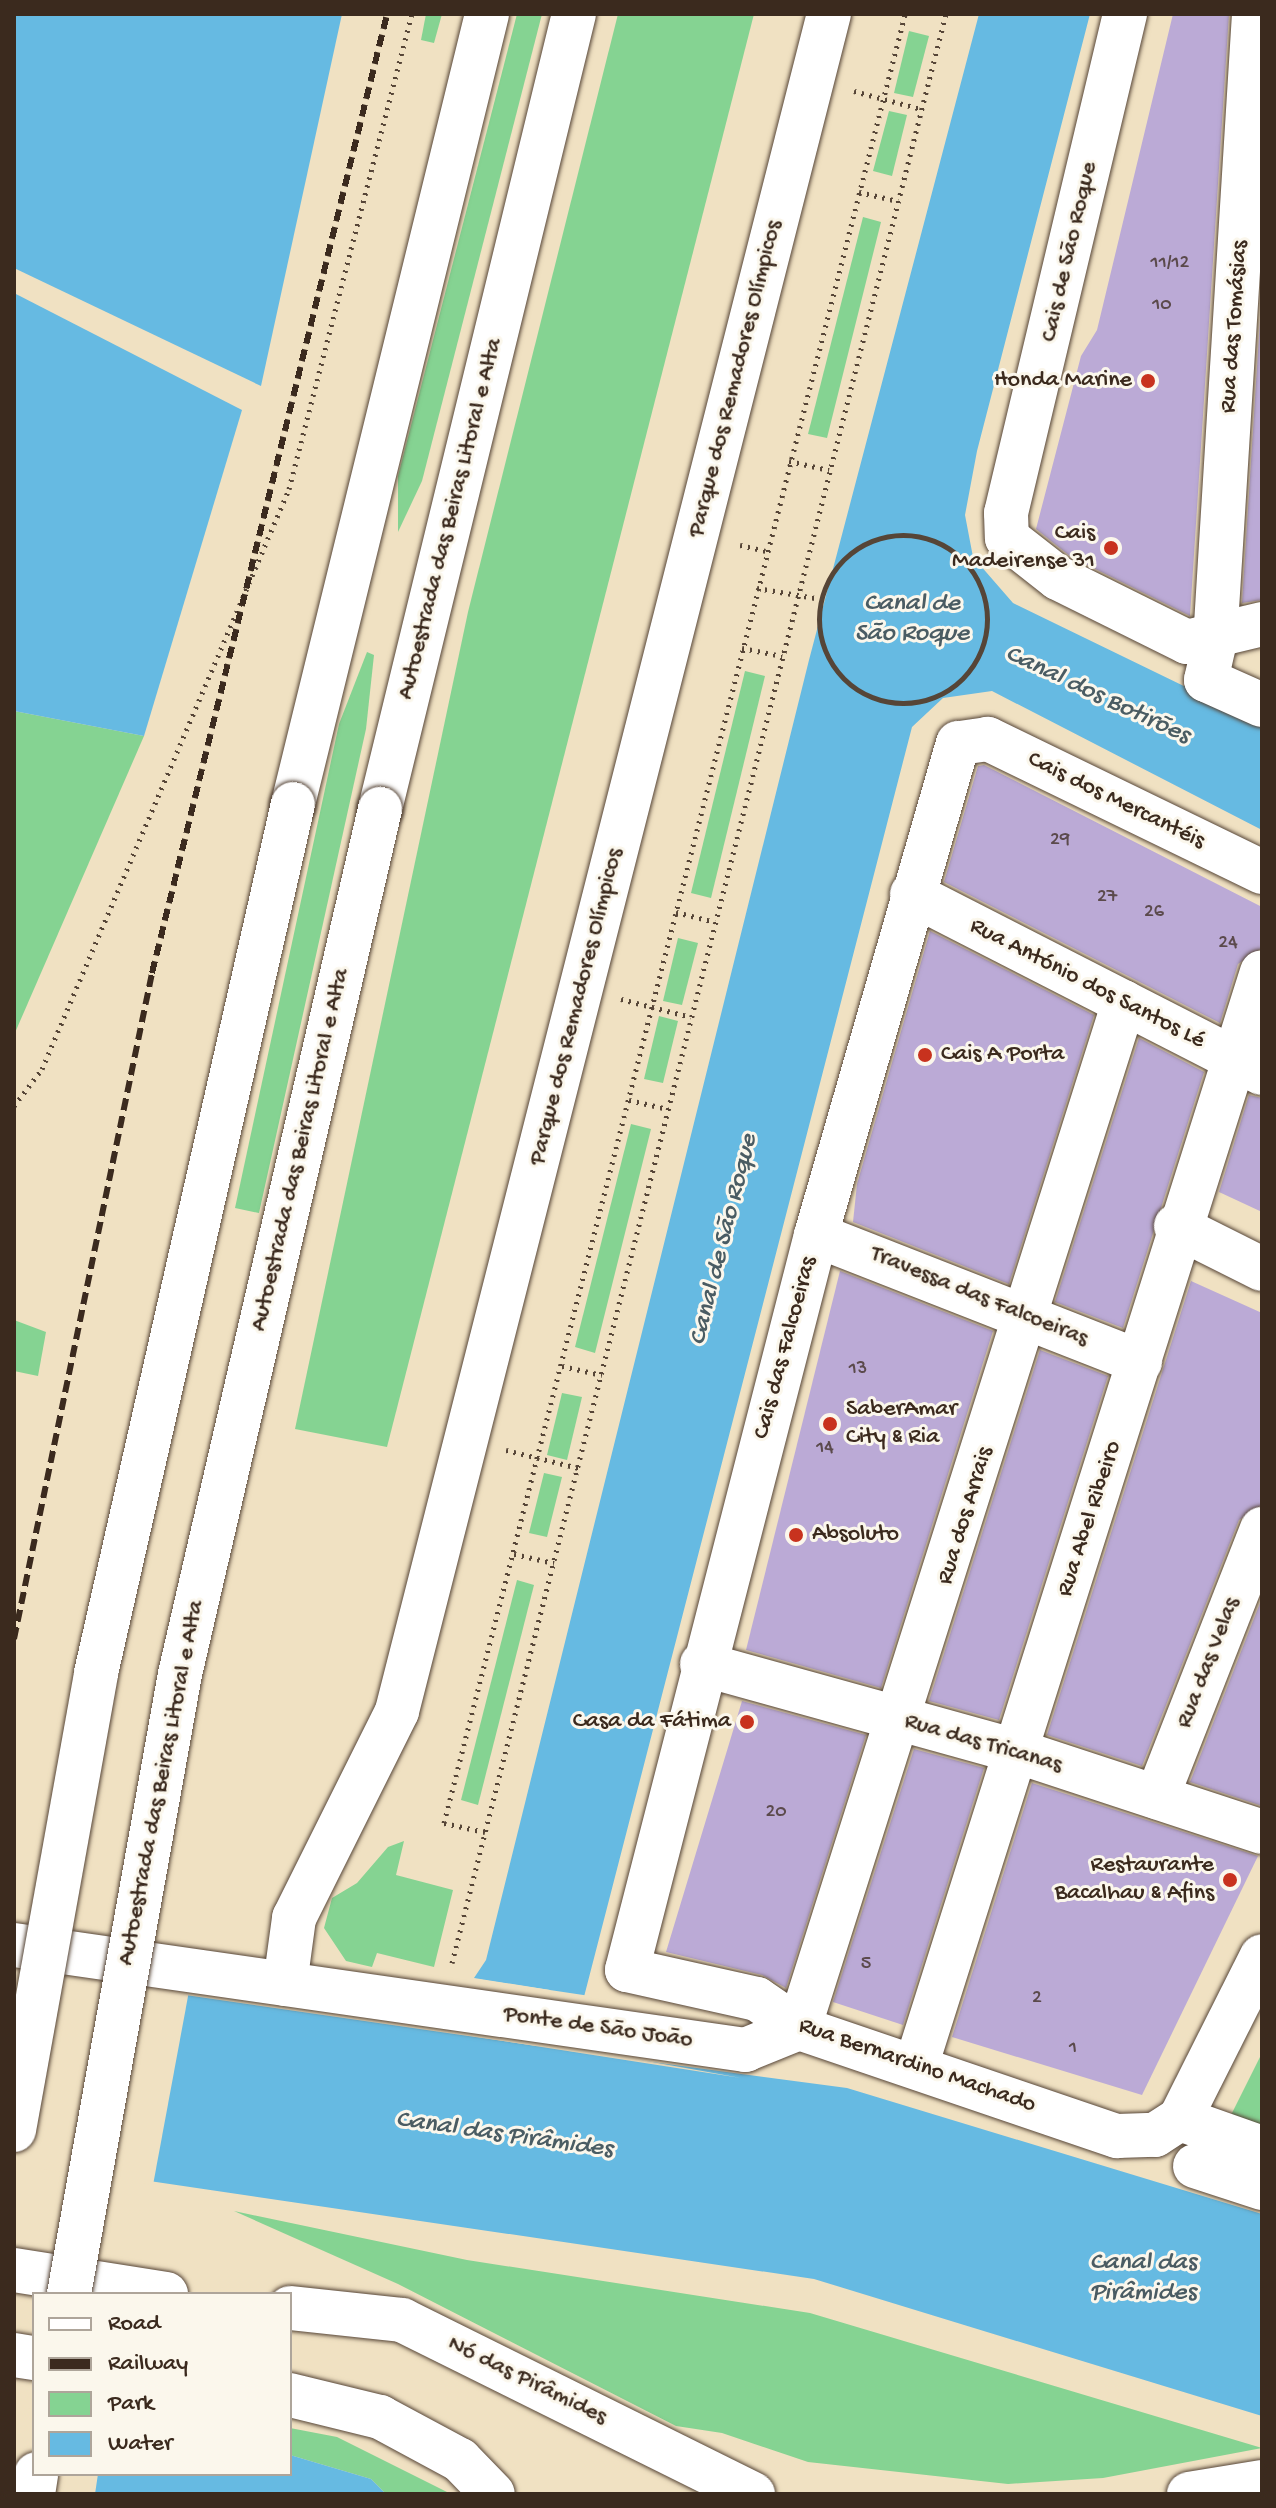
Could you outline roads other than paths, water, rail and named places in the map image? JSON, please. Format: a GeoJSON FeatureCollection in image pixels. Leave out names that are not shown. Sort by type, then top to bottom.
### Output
{"type":"FeatureCollection","features":[{"type":"Feature","properties":{"kind":"main road"},"geometry":{"type":"LineString","coordinates":[[14,2130],[96,1673],[293,804],[487,14]]}},
{"type":"Feature","properties":{"kind":"main road","name":"Autoestrada das Beiras Litoral e Alta"},"geometry":{"type":"LineString","coordinates":[[69,2292],[180,1674],[380,809],[574,14]]}},
{"type":"Feature","properties":{"kind":"main road","name":"Parque dos Remadores Olímpicos"},"geometry":{"type":"LineString","coordinates":[[285,1984],[294,1918],[397,1711],[829,14]]}},
{"type":"Feature","properties":{"kind":"main road","name":"Cais de São Roque"},"geometry":{"type":"LineString","coordinates":[[1125,14],[1006,513],[1007,538],[1106,603],[1187,642],[1215,641]]}},
{"type":"Feature","properties":{"kind":"main road","name":"Rua das Tomásias"},"geometry":{"type":"LineString","coordinates":[[1254,14],[1215,641],[1206,680],[1262,705]]}},
{"type":"Feature","properties":{"kind":"main road"},"geometry":{"type":"LineString","coordinates":[[1215,641],[1262,624]]}},
{"type":"Feature","properties":{"kind":"main road","name":"Cais dos Mercantéis"},"geometry":{"type":"LineString","coordinates":[[968,736],[995,742],[1262,872]]}},
{"type":"Feature","properties":{"kind":"main road","name":"Cais das Falcoeiras"},"geometry":{"type":"LineString","coordinates":[[627,1970],[702,1664],[816,1235],[952,753],[968,736]]}},
{"type":"Feature","properties":{"kind":"main road","name":"Rua António dos Santos Lé"},"geometry":{"type":"LineString","coordinates":[[912,894],[1246,1066]]}},
{"type":"Feature","properties":{"kind":"main road","name":"Rua Abel Ribeiro"},"geometry":{"type":"LineString","coordinates":[[916,2066],[1140,1362],[1176,1226],[1246,1066],[1262,972]]}},
{"type":"Feature","properties":{"kind":"main road","name":"Rua dos Arrais"},"geometry":{"type":"LineString","coordinates":[[799,2028],[901,1721],[1124,1002]]}},
{"type":"Feature","properties":{"kind":"main road"},"geometry":{"type":"LineString","coordinates":[[1176,1226],[1262,1269]]}},
{"type":"Feature","properties":{"kind":"main road","name":"Travessa das Falcoeiras"},"geometry":{"type":"LineString","coordinates":[[816,1235],[1140,1362]]}},
{"type":"Feature","properties":{"kind":"main road","name":"Rua das Velas"},"geometry":{"type":"LineString","coordinates":[[1157,1797],[1262,1529]]}},
{"type":"Feature","properties":{"kind":"main road","name":"Rua das Tricanas"},"geometry":{"type":"LineString","coordinates":[[702,1664],[1016,1751],[1262,1832]]}},
{"type":"Feature","properties":{"kind":"main road","name":"Ponte de São João"},"geometry":{"type":"LineString","coordinates":[[14,1945],[745,2050],[799,2028]]}},
{"type":"Feature","properties":{"kind":"main road"},"geometry":{"type":"LineString","coordinates":[[1262,1956],[1180,2119],[1262,2148]]}},
{"type":"Feature","properties":{"kind":"main road","name":"Rua Bernardino Machado"},"geometry":{"type":"LineString","coordinates":[[627,1970],[757,1999],[799,2028],[1117,2136],[1155,2135],[1180,2119]]}},
{"type":"Feature","properties":{"kind":"main road"},"geometry":{"type":"LineString","coordinates":[[1195,2166],[1262,2188]]}},
{"type":"Feature","properties":{"kind":"main road"},"geometry":{"type":"LineString","coordinates":[[14,2270],[153,2292]]}},
{"type":"Feature","properties":{"kind":"main road","name":"Nó das Pirâmides"},"geometry":{"type":"LineString","coordinates":[[292,2308],[402,2320],[753,2494]]}},
{"type":"Feature","properties":{"kind":"main road"},"geometry":{"type":"LineString","coordinates":[[292,2395],[380,2417],[460,2460],[493,2494]]}},
{"type":"Feature","properties":{"kind":"main road"},"geometry":{"type":"LineString","coordinates":[[1189,2494],[1262,2482]]}},
{"type":"Feature","properties":{"kind":"water"},"geometry":{"type":"Polygon","coordinates":[[[14,14],[342,14],[261,386],[14,268],[14,14]]]}},
{"type":"Feature","properties":{"kind":"water"},"geometry":{"type":"Polygon","coordinates":[[[979,14],[1090,14],[977,451],[965,515],[973,557],[1013,603],[1262,724],[1262,830],[992,691],[943,698],[912,727],[570,2051],[847,2088],[1262,2214],[1262,2416],[814,2279],[14,2161],[14,1970],[537,2046],[550,1990],[474,1978],[486,1960],[809,660],[979,14]]]}},
{"type":"Feature","properties":{"kind":"water"},"geometry":{"type":"Polygon","coordinates":[[[14,293],[242,410],[144,736],[14,711],[14,293]]]}},
{"type":"Feature","properties":{"kind":"water"},"geometry":{"type":"Polygon","coordinates":[[[14,2411],[32,2476],[292,2476],[292,2456],[371,2479],[386,2494],[14,2494],[14,2411]]]}},
{"type":"Feature","properties":{"kind":"railway"},"geometry":{"type":"LineString","coordinates":[[14,1639],[152,973],[387,14]]}},
{"type":"Feature","properties":{"kind":"place","name":"Honda Marine"},"geometry":{"type":"Point","coordinates":[1148,381]}},
{"type":"Feature","properties":{"kind":"place","name":"Cais Madeirense 31"},"geometry":{"type":"Point","coordinates":[1111,548]}},
{"type":"Feature","properties":{"kind":"place","name":"Cais A Porta"},"geometry":{"type":"Point","coordinates":[925,1055]}},
{"type":"Feature","properties":{"kind":"place","name":"SaberAmar City & Ria"},"geometry":{"type":"Point","coordinates":[830,1424]}},
{"type":"Feature","properties":{"kind":"place","name":"Absoluto"},"geometry":{"type":"Point","coordinates":[796,1535]}},
{"type":"Feature","properties":{"kind":"place","name":"Casa da Fátima"},"geometry":{"type":"Point","coordinates":[747,1722]}},
{"type":"Feature","properties":{"kind":"place","name":"Restaurante Bacalhau & Afins"},"geometry":{"type":"Point","coordinates":[1230,1880]}},
{"type":"Feature","properties":{"kind":"water label","name":"Canal de São Roque"},"geometry":{"type":"Point","coordinates":[912,620]}},
{"type":"Feature","properties":{"kind":"water label","name":"Canal dos Botirões"},"geometry":{"type":"Point","coordinates":[1097,696]}},
{"type":"Feature","properties":{"kind":"water label","name":"Canal de São Roque"},"geometry":{"type":"Point","coordinates":[725,1240]}},
{"type":"Feature","properties":{"kind":"water label","name":"Canal das Pirâmides"},"geometry":{"type":"Point","coordinates":[504,2136]}},
{"type":"Feature","properties":{"kind":"water label","name":"Canal das Pirâmides"},"geometry":{"type":"Point","coordinates":[1143,2279]}}]}
